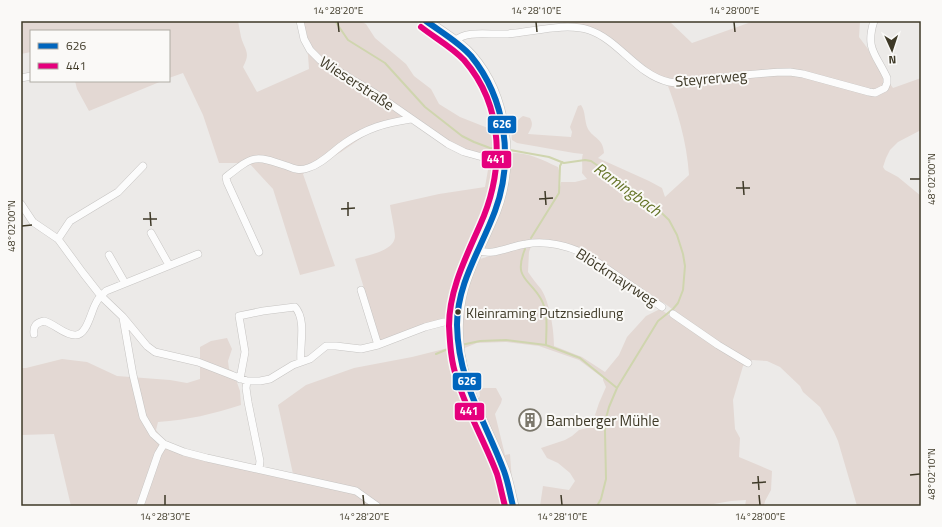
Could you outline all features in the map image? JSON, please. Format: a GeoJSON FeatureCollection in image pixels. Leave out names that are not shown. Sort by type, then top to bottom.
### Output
{"type":"FeatureCollection","features":[{"type":"Feature","properties":{"kind":"main road"},"geometry":{"type":"LineString","coordinates":[[426,21],[455,42],[478,64],[487,79],[495,98],[501,119],[504,161],[500,196],[462,289],[457,322],[458,345],[462,368],[470,394],[504,472],[513,506]]}},
{"type":"Feature","properties":{"kind":"street","name":"Wieserstraße"},"geometry":{"type":"LineString","coordinates":[[300,21],[304,39],[310,50],[320,60],[376,94],[448,144],[464,152],[504,161]]}},
{"type":"Feature","properties":{"kind":"street","name":"Steyrerweg"},"geometry":{"type":"LineString","coordinates":[[455,42],[459,38],[467,35],[504,34],[562,28],[581,28],[597,33],[644,70],[653,76],[670,82],[690,82],[790,72],[875,93],[885,88],[887,78],[871,47],[871,34],[874,21]]}},
{"type":"Feature","properties":{"kind":"street","name":"Wieserstraße"},"geometry":{"type":"LineString","coordinates":[[259,252],[227,182],[226,176],[253,158],[262,158],[295,169],[305,169],[315,166],[345,143],[369,128],[391,122],[411,119]]}},
{"type":"Feature","properties":{"kind":"street"},"geometry":{"type":"LineString","coordinates":[[58,239],[70,222],[118,192],[143,166]]}},
{"type":"Feature","properties":{"kind":"street"},"geometry":{"type":"LineString","coordinates":[[21,204],[33,222],[58,239],[101,296],[123,317],[147,346],[155,352],[198,362],[243,380],[260,381],[270,379],[293,365],[310,359],[326,346],[361,349],[378,345],[425,327],[444,322],[457,322]]}},
{"type":"Feature","properties":{"kind":"street"},"geometry":{"type":"LineString","coordinates":[[150,233],[169,265]]}},
{"type":"Feature","properties":{"kind":"street","name":"Blöckmayrweg"},"geometry":{"type":"LineString","coordinates":[[477,250],[488,253],[530,243],[555,244],[575,249],[587,255],[662,307]]}},
{"type":"Feature","properties":{"kind":"street"},"geometry":{"type":"LineString","coordinates":[[34,334],[34,326],[37,323],[44,321],[69,334],[80,334],[84,330],[94,306],[101,296],[110,289],[198,254]]}},
{"type":"Feature","properties":{"kind":"street"},"geometry":{"type":"LineString","coordinates":[[109,255],[125,283]]}},
{"type":"Feature","properties":{"kind":"street"},"geometry":{"type":"LineString","coordinates":[[362,290],[378,345]]}},
{"type":"Feature","properties":{"kind":"street"},"geometry":{"type":"LineString","coordinates":[[259,469],[260,461],[246,388],[243,380],[245,352],[240,316],[263,311],[295,307],[301,324],[301,362]]}},
{"type":"Feature","properties":{"kind":"street","name":"Blöckmayrweg"},"geometry":{"type":"LineString","coordinates":[[673,314],[718,345],[748,363]]}},
{"type":"Feature","properties":{"kind":"street"},"geometry":{"type":"LineString","coordinates":[[123,317],[142,417],[153,434],[164,444],[184,452],[207,458],[356,491],[377,506]]}},
{"type":"Feature","properties":{"kind":"street"},"geometry":{"type":"LineString","coordinates":[[140,506],[158,454],[164,444]]}},
{"type":"Feature","properties":{"kind":"shaded area"},"geometry":{"type":"Polygon","coordinates":[[[21,21],[238,21],[247,55],[243,67],[257,92],[309,69],[308,55],[297,21],[360,21],[366,24],[375,38],[406,64],[414,76],[431,89],[439,104],[460,117],[498,132],[499,162],[492,202],[451,301],[450,318],[382,341],[380,340],[355,259],[379,252],[390,246],[393,242],[395,234],[390,205],[439,194],[485,187],[489,164],[472,157],[410,121],[381,128],[364,136],[341,152],[303,174],[335,266],[300,275],[273,189],[249,163],[219,163],[203,115],[183,73],[170,78],[170,30],[30,30],[30,52],[21,54],[21,21]]]}},
{"type":"Feature","properties":{"kind":"shaded area"},"geometry":{"type":"Polygon","coordinates":[[[561,21],[669,21],[692,43],[754,21],[860,21],[859,37],[893,88],[921,78],[921,130],[898,142],[890,150],[883,167],[921,196],[921,506],[857,506],[838,441],[820,407],[803,392],[800,386],[780,367],[767,361],[752,360],[743,366],[733,400],[735,429],[740,438],[739,457],[772,471],[771,490],[764,506],[745,506],[746,500],[702,506],[540,506],[543,486],[569,490],[575,481],[570,473],[558,463],[547,458],[541,448],[565,440],[579,430],[591,427],[606,387],[603,378],[579,360],[539,346],[506,342],[477,343],[462,349],[459,325],[461,301],[469,279],[480,259],[522,246],[531,246],[529,252],[528,272],[541,289],[547,302],[552,325],[554,346],[582,357],[605,372],[619,355],[627,337],[646,316],[660,309],[672,317],[676,312],[594,256],[569,245],[525,241],[493,250],[486,249],[483,246],[500,202],[505,184],[509,158],[512,153],[519,153],[541,159],[558,167],[560,174],[559,187],[561,182],[575,182],[587,179],[582,173],[583,154],[517,143],[512,140],[514,126],[523,116],[530,118],[532,123],[528,134],[571,137],[572,132],[570,127],[578,106],[581,105],[588,129],[602,144],[604,153],[598,158],[662,188],[665,197],[689,175],[681,126],[665,78],[651,71],[611,38],[589,27],[564,23],[561,21]]]}},
{"type":"Feature","properties":{"kind":"shaded area"},"geometry":{"type":"Polygon","coordinates":[[[75,82],[160,82],[89,111],[77,89],[75,82]]]}},
{"type":"Feature","properties":{"kind":"shaded area"},"geometry":{"type":"Polygon","coordinates":[[[227,338],[232,349],[228,361],[229,369],[233,371],[240,391],[241,405],[200,416],[158,422],[156,430],[166,443],[187,451],[293,474],[278,405],[306,385],[354,368],[412,357],[452,347],[459,384],[497,476],[504,506],[71,506],[54,434],[21,435],[21,368],[62,359],[87,362],[117,376],[170,380],[187,383],[200,379],[200,347],[211,341],[227,338]]]}},
{"type":"Feature","properties":{"kind":"shaded area"},"geometry":{"type":"Polygon","coordinates":[[[479,388],[496,388],[502,399],[495,414],[505,455],[510,454],[512,482],[477,400],[480,396],[479,388]]]}},
{"type":"Feature","properties":{"kind":"waterway","name":"Ramingbach"},"geometry":{"type":"LineString","coordinates":[[335,21],[348,40],[385,63],[425,107],[462,136],[490,148],[501,149]]}},
{"type":"Feature","properties":{"kind":"waterway","name":"Ramingbach"},"geometry":{"type":"LineString","coordinates":[[510,150],[549,157],[564,163],[585,160],[591,161],[649,201],[669,220],[677,235],[683,254],[685,266],[683,290],[678,303],[658,321],[617,388],[609,407],[605,431],[606,479],[601,499],[597,506]]}},
{"type":"Feature","properties":{"kind":"waterway","name":"Ramingbach"},"geometry":{"type":"LineString","coordinates":[[531,238],[559,193],[560,166],[562,162]]}},
{"type":"Feature","properties":{"kind":"waterway","name":"Ramingbach"},"geometry":{"type":"LineString","coordinates":[[525,249],[522,259],[522,272],[544,304],[546,345],[580,358],[617,388]]}},
{"type":"Feature","properties":{"kind":"waterway"},"geometry":{"type":"LineString","coordinates":[[461,345],[480,341],[506,340],[546,345]]}},
{"type":"Feature","properties":{"kind":"waterway"},"geometry":{"type":"LineString","coordinates":[[436,354],[455,346]]}},
{"type":"Feature","properties":{"kind":"transit line","name":"626"},"geometry":{"type":"LineString","coordinates":[[426,21],[455,42],[471,56],[483,73],[492,91],[499,110],[503,130],[505,151],[501,191],[495,211],[465,280],[458,310],[457,325],[462,365],[467,383],[497,452],[508,484],[513,506]]}},
{"type":"Feature","properties":{"kind":"transit line","name":"441"},"geometry":{"type":"LineString","coordinates":[[421,27],[464,60],[477,78],[487,98],[493,119],[496,140],[496,162],[493,183],[488,205],[459,274],[452,300],[449,326],[451,353],[455,373],[461,391],[497,474],[505,506]]}},
{"type":"Feature","properties":{"kind":"place","name":"Kleinraming Putznsiedlung"},"geometry":{"type":"Point","coordinates":[458,312]}},
{"type":"Feature","properties":{"kind":"place","name":"Bamberger Mühle"},"geometry":{"type":"Point","coordinates":[530,420]}}]}
